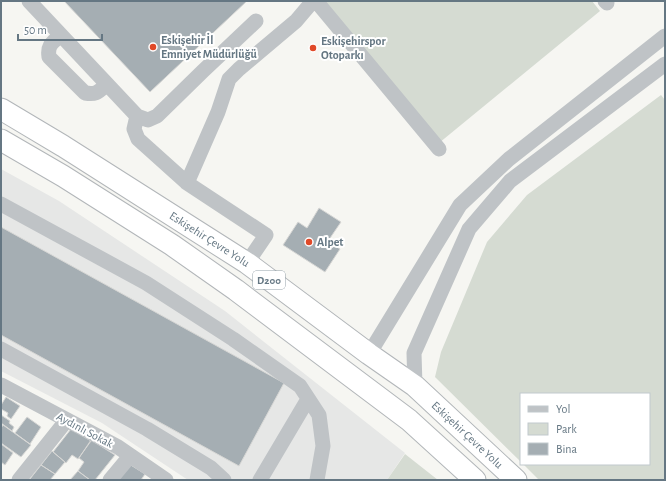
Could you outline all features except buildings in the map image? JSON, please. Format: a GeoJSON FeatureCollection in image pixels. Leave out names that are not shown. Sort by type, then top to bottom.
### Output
{"type":"FeatureCollection","features":[{"type":"Feature","properties":{"kind":"highway","name":"Eskişehir Çevre Yolu"},"geometry":{"type":"LineString","coordinates":[[1,109],[63,146],[247,263],[369,354],[415,386],[516,480]]}},
{"type":"Feature","properties":{"kind":"highway","name":"D200"},"geometry":{"type":"LineString","coordinates":[[1,140],[63,176],[159,237],[236,290],[409,420],[475,480]]}},
{"type":"Feature","properties":{"kind":"street"},"geometry":{"type":"LineString","coordinates":[[29,1],[137,116],[148,120],[158,116],[256,21]]}},
{"type":"Feature","properties":{"kind":"street"},"geometry":{"type":"LineString","coordinates":[[187,183],[218,112],[229,79],[296,22],[313,1]]}},
{"type":"Feature","properties":{"kind":"street"},"geometry":{"type":"LineString","coordinates":[[316,1],[438,149]]}},
{"type":"Feature","properties":{"kind":"street"},"geometry":{"type":"LineString","coordinates":[[61,35],[50,45],[48,51],[49,57],[85,93],[92,95],[107,84]]}},
{"type":"Feature","properties":{"kind":"street"},"geometry":{"type":"LineString","coordinates":[[369,354],[460,205],[508,158],[665,36]]}},
{"type":"Feature","properties":{"kind":"street"},"geometry":{"type":"LineString","coordinates":[[415,386],[414,353],[469,229],[510,181],[665,64]]}},
{"type":"Feature","properties":{"kind":"street"},"geometry":{"type":"LineString","coordinates":[[137,116],[134,129],[138,139],[187,183],[266,235],[247,263]]}},
{"type":"Feature","properties":{"kind":"street"},"geometry":{"type":"LineString","coordinates":[[1,204],[146,283],[233,339],[300,386],[319,415],[322,446],[317,480]]}},
{"type":"Feature","properties":{"kind":"street"},"geometry":{"type":"LineString","coordinates":[[1,349],[147,429],[211,468],[224,480]]}},
{"type":"Feature","properties":{"kind":"street","name":"Aydınlı Sokak"},"geometry":{"type":"LineString","coordinates":[[1,385],[66,421],[118,447],[166,480]]}},
{"type":"Feature","properties":{"kind":"street"},"geometry":{"type":"LineString","coordinates":[[260,480],[308,399]]}},
{"type":"Feature","properties":{"kind":"street"},"geometry":{"type":"LineString","coordinates":[[19,480],[66,421]]}},
{"type":"Feature","properties":{"kind":"street"},"geometry":{"type":"LineString","coordinates":[[110,480],[130,456]]}},
{"type":"Feature","properties":{"kind":"shaded area"},"geometry":{"type":"Polygon","coordinates":[[[1,169],[59,201],[225,311],[405,453],[387,480],[188,480],[102,423],[1,371],[1,169]]]}},
{"type":"Feature","properties":{"kind":"green space"},"geometry":{"type":"Polygon","coordinates":[[[322,1],[592,1],[600,11],[439,143],[322,1]]]}},
{"type":"Feature","properties":{"kind":"green space"},"geometry":{"type":"Polygon","coordinates":[[[661,95],[665,100],[665,480],[539,480],[524,465],[650,465],[650,393],[520,393],[520,461],[435,377],[441,352],[487,242],[527,195],[661,95]]]}},
{"type":"Feature","properties":{"kind":"green space"},"geometry":{"type":"Polygon","coordinates":[[[405,454],[438,480],[387,480],[405,454]]]}},
{"type":"Feature","properties":{"kind":"place","name":"Eskişehir İl Emniyet Müdürlüğü"},"geometry":{"type":"Point","coordinates":[153,47]}},
{"type":"Feature","properties":{"kind":"place","name":"Eskişehirspor Otoparkı"},"geometry":{"type":"Point","coordinates":[313,48]}},
{"type":"Feature","properties":{"kind":"place","name":"Alpet"},"geometry":{"type":"Point","coordinates":[309,242]}}]}
